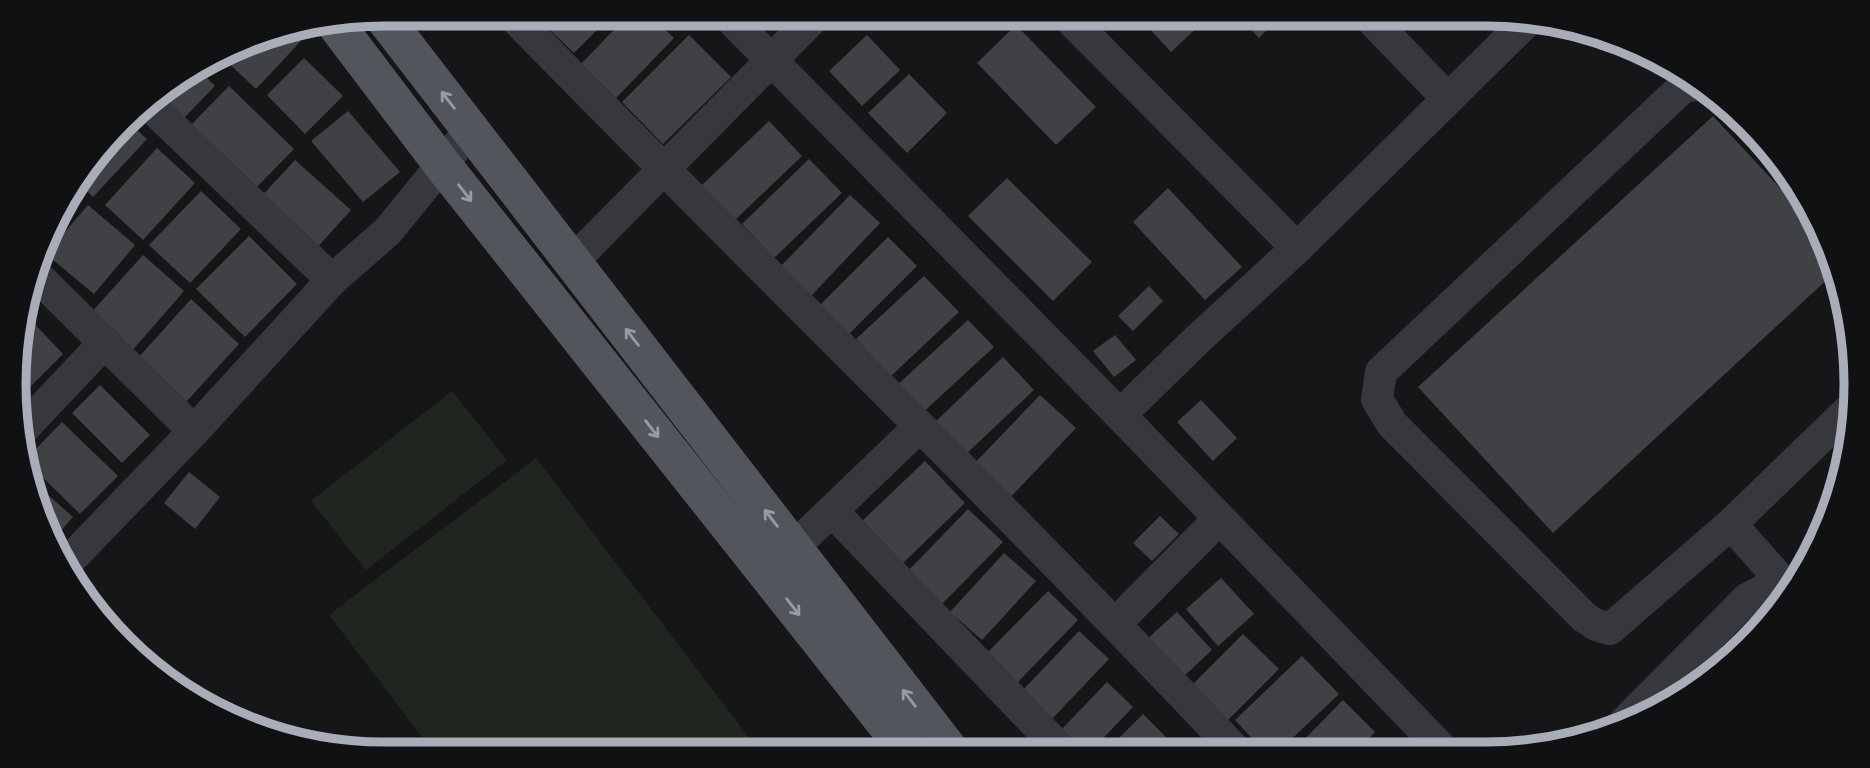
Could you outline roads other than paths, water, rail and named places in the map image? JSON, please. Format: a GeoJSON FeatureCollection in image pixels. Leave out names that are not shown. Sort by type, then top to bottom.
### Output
{"type":"FeatureCollection","features":[{"type":"Feature","properties":{"kind":"main road"},"geometry":{"type":"LineString","coordinates":[[390,26],[943,742]]}},
{"type":"Feature","properties":{"kind":"main road"},"geometry":{"type":"LineString","coordinates":[[339,29],[441,163],[901,742]]}},
{"type":"Feature","properties":{"kind":"street"},"geometry":{"type":"LineString","coordinates":[[524,26],[664,171],[1116,623],[1228,742]]}},
{"type":"Feature","properties":{"kind":"street"},"geometry":{"type":"LineString","coordinates":[[738,26],[1435,742]]}},
{"type":"Feature","properties":{"kind":"street"},"geometry":{"type":"LineString","coordinates":[[573,261],[806,26]]}},
{"type":"Feature","properties":{"kind":"street"},"geometry":{"type":"LineString","coordinates":[[1077,26],[1297,248]]}},
{"type":"Feature","properties":{"kind":"street"},"geometry":{"type":"LineString","coordinates":[[1378,26],[1448,99]]}},
{"type":"Feature","properties":{"kind":"street"},"geometry":{"type":"LineString","coordinates":[[1119,415],[1297,248],[1520,28]]}},
{"type":"Feature","properties":{"kind":"street"},"geometry":{"type":"LineString","coordinates":[[1685,87],[1381,372],[1377,399],[1392,424],[1584,617],[1609,629],[1731,524],[1842,417]]}},
{"type":"Feature","properties":{"kind":"street"},"geometry":{"type":"LineString","coordinates":[[154,110],[332,281]]}},
{"type":"Feature","properties":{"kind":"street"},"geometry":{"type":"LineString","coordinates":[[72,558],[194,432],[332,281],[388,231],[471,129]]}},
{"type":"Feature","properties":{"kind":"street"},"geometry":{"type":"LineString","coordinates":[[41,280],[194,432]]}},
{"type":"Feature","properties":{"kind":"street"},"geometry":{"type":"LineString","coordinates":[[28,423],[105,342]]}},
{"type":"Feature","properties":{"kind":"street"},"geometry":{"type":"LineString","coordinates":[[794,547],[919,427]]}},
{"type":"Feature","properties":{"kind":"street"},"geometry":{"type":"LineString","coordinates":[[832,511],[1053,742]]}},
{"type":"Feature","properties":{"kind":"street"},"geometry":{"type":"LineString","coordinates":[[1116,623],[1219,519]]}},
{"type":"Feature","properties":{"kind":"street"},"geometry":{"type":"LineString","coordinates":[[1731,524],[1786,579]]}},
{"type":"Feature","properties":{"kind":"street"},"geometry":{"type":"LineString","coordinates":[[1640,707],[1747,599],[1766,589],[1781,586]]}}]}
